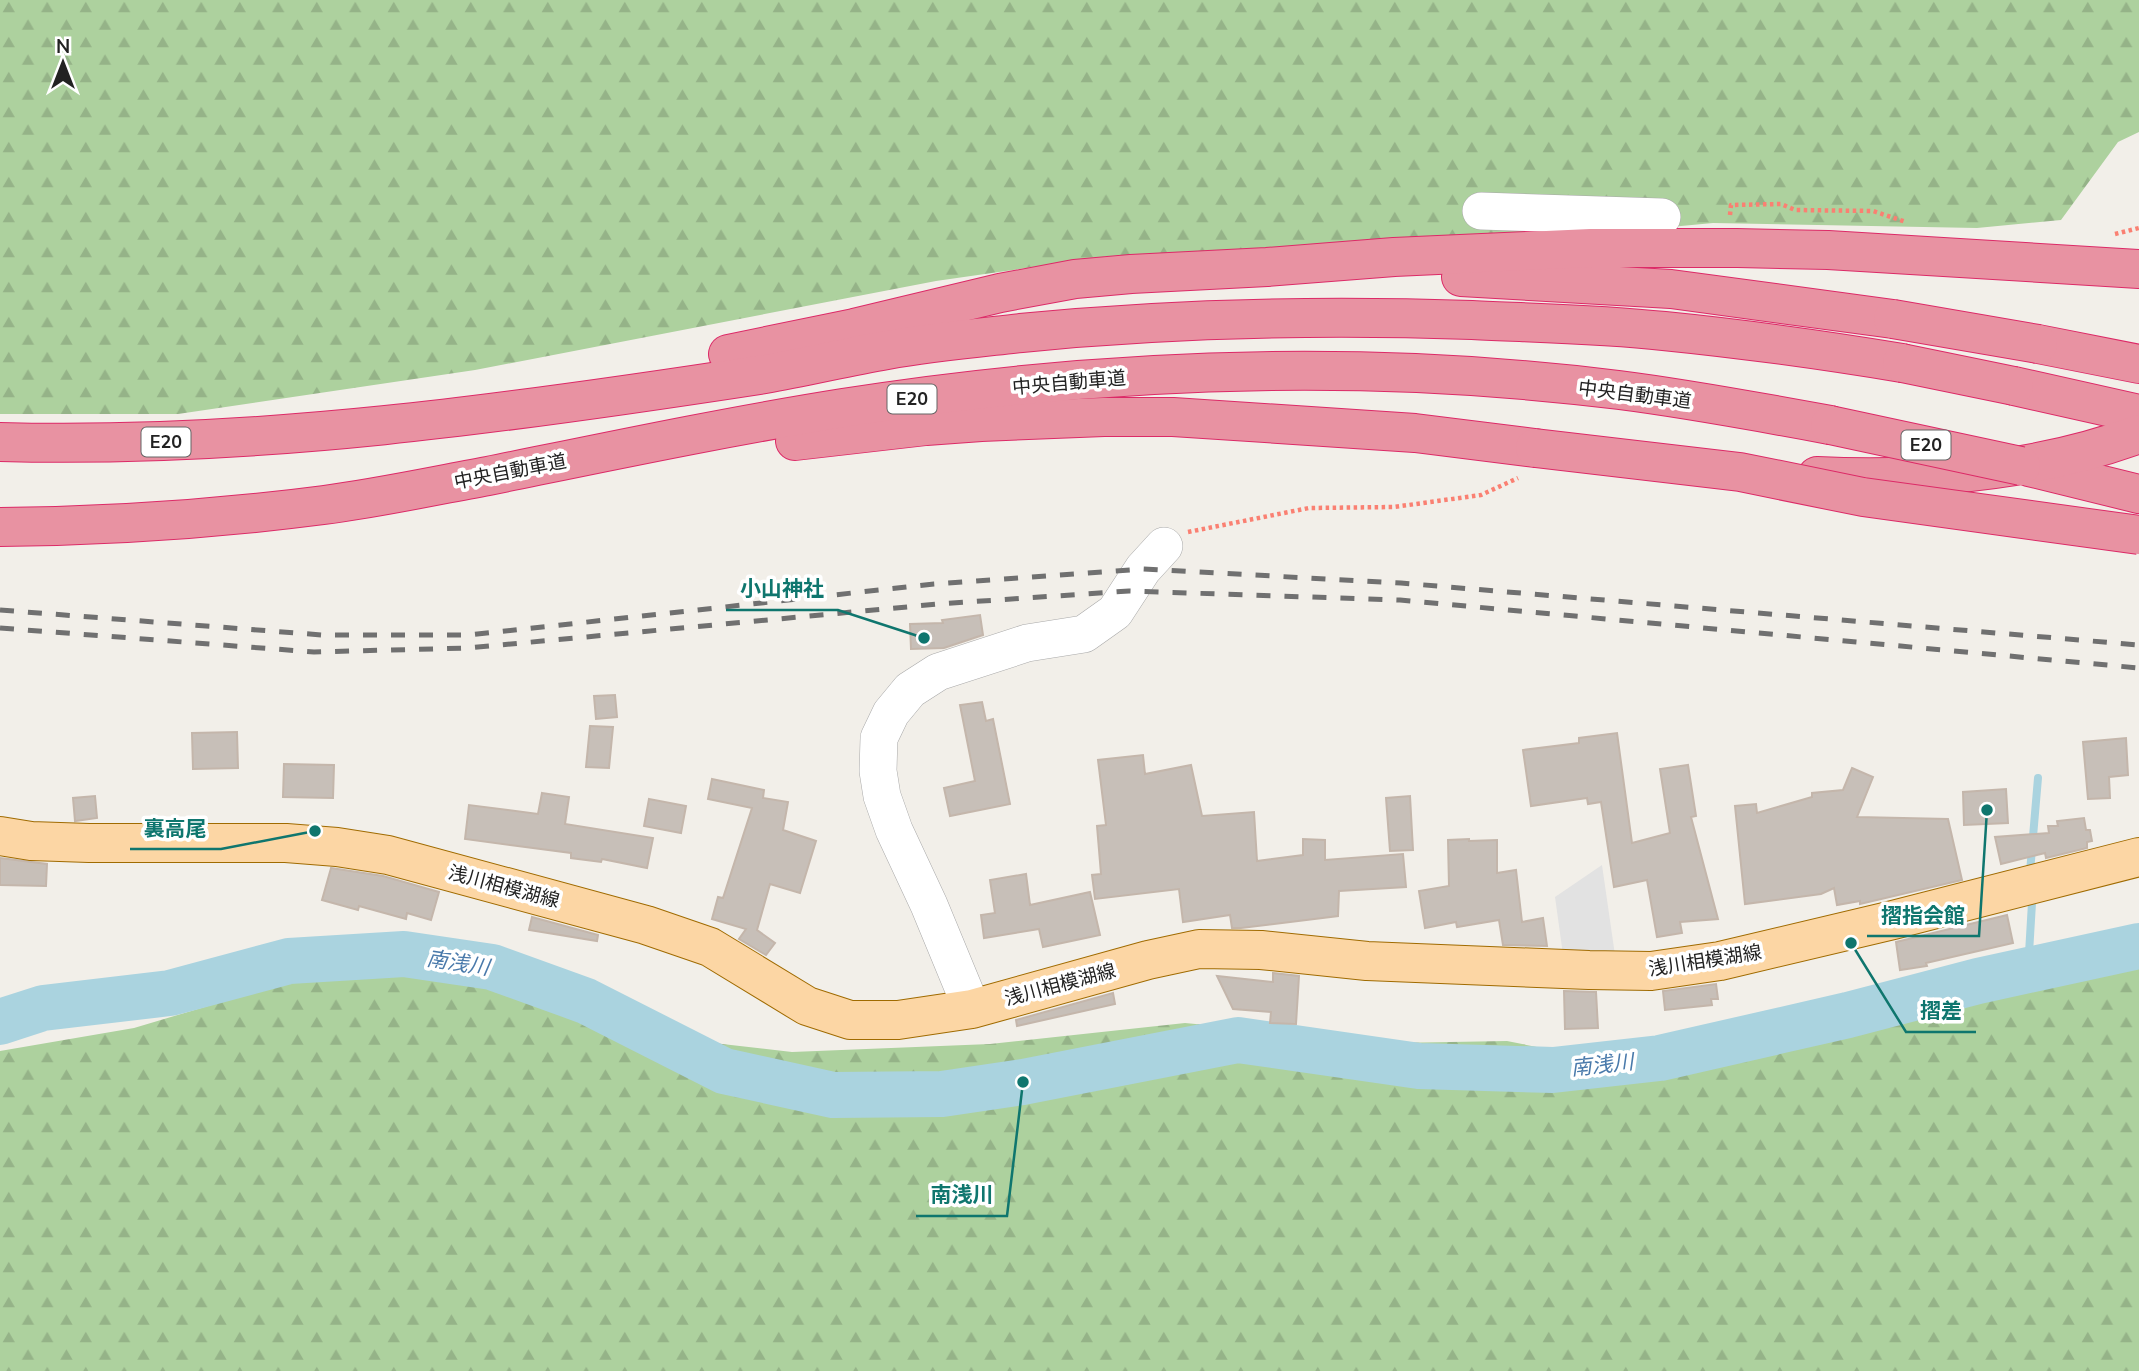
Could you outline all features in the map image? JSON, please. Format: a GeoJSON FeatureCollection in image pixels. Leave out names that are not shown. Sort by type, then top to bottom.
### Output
{"type":"FeatureCollection","features":[{"type":"Feature","properties":{"kind":"highway"},"geometry":{"type":"LineString","coordinates":[[331,432],[854,328],[1000,293],[1075,279],[1394,257],[1591,248],[1828,250],[2139,269]]}},
{"type":"Feature","properties":{"kind":"highway"},"geometry":{"type":"LineString","coordinates":[[1267,267],[1671,289],[1893,319],[2139,365]]}},
{"type":"Feature","properties":{"kind":"highway","name":"E20"},"geometry":{"type":"LineString","coordinates":[[0,442],[73,444],[202,441],[331,432],[769,373],[893,349],[1020,333],[1154,322],[1384,317],[1658,330],[1787,345],[1902,363],[2139,414]]}},
{"type":"Feature","properties":{"kind":"highway","name":"中央自動車道"},"geometry":{"type":"LineString","coordinates":[[0,527],[192,520],[327,505],[844,408],[1002,387],[1154,375],[1283,371],[1539,382],[1677,398],[1830,425],[2139,494]]}},
{"type":"Feature","properties":{"kind":"highway"},"geometry":{"type":"LineString","coordinates":[[454,482],[926,426],[1077,418],[1185,418],[1415,433],[1531,461],[1867,478],[1988,472],[2119,442],[2139,434]]}},
{"type":"Feature","properties":{"kind":"highway"},"geometry":{"type":"LineString","coordinates":[[1740,472],[1863,497],[2139,535]]}},
{"type":"Feature","properties":{"kind":"main road","name":"浅川相模湖線"},"geometry":{"type":"LineString","coordinates":[[0,836],[30,841],[89,843],[286,843],[388,855],[622,918],[710,947],[807,1006],[850,1020],[898,1020],[972,1009],[1147,960],[1199,949],[1261,950],[1367,961],[1589,971],[1651,971],[1746,955],[2139,857]]}},
{"type":"Feature","properties":{"kind":"street"},"geometry":{"type":"LineString","coordinates":[[1482,211],[1662,217]]}},
{"type":"Feature","properties":{"kind":"street"},"geometry":{"type":"LineString","coordinates":[[972,1009],[929,905],[894,830],[882,796],[877,771],[878,738],[891,713],[910,690],[938,672],[1027,643],[1084,634],[1115,612],[1143,569],[1164,546]]}},
{"type":"Feature","properties":{"kind":"path"},"geometry":{"type":"LineString","coordinates":[[1730,215],[1731,205],[1780,204]]}},
{"type":"Feature","properties":{"kind":"path"},"geometry":{"type":"LineString","coordinates":[[1164,546],[1186,533],[1309,508],[1394,507],[1481,495],[1531,461]]}},
{"type":"Feature","properties":{"kind":"green space"},"geometry":{"type":"Polygon","coordinates":[[[0,0],[2139,0],[2139,132],[2118,142],[2061,220],[1977,228],[1713,223],[1437,249],[1110,256],[936,281],[475,370],[178,414],[0,414],[0,0]]]}},
{"type":"Feature","properties":{"kind":"green space"},"geometry":{"type":"Polygon","coordinates":[[[2139,968],[2139,1371],[0,1371],[0,1051],[134,1028],[285,983],[457,971],[608,1031],[792,1052],[990,1044],[1185,1023],[1394,1043],[1507,1041],[1658,1071],[1914,1006],[2139,968]]]}},
{"type":"Feature","properties":{"kind":"shaded area"},"geometry":{"type":"Polygon","coordinates":[[[1602,865],[1616,962],[1564,962],[1555,897],[1602,865]]]}},
{"type":"Feature","properties":{"kind":"building"},"geometry":{"type":"Polygon","coordinates":[[[980,615],[983,635],[944,648],[911,649],[910,624],[943,623],[942,620],[980,615]]]}},
{"type":"Feature","properties":{"kind":"building"},"geometry":{"type":"Polygon","coordinates":[[[615,695],[617,717],[596,719],[594,696],[615,695]]]}},
{"type":"Feature","properties":{"kind":"building"},"geometry":{"type":"Polygon","coordinates":[[[982,702],[986,721],[993,719],[1010,804],[950,816],[944,788],[975,781],[960,705],[982,702]]]}},
{"type":"Feature","properties":{"kind":"building"},"geometry":{"type":"Polygon","coordinates":[[[590,726],[613,727],[609,768],[586,767],[590,726]]]}},
{"type":"Feature","properties":{"kind":"building"},"geometry":{"type":"Polygon","coordinates":[[[237,732],[238,768],[193,769],[192,733],[237,732]]]}},
{"type":"Feature","properties":{"kind":"building"},"geometry":{"type":"Polygon","coordinates":[[[1617,733],[1632,843],[1670,833],[1660,769],[1688,765],[1696,816],[1691,817],[1718,919],[1680,922],[1682,933],[1657,937],[1647,880],[1614,887],[1601,802],[1588,804],[1587,798],[1531,806],[1523,750],[1579,743],[1579,738],[1617,733]]]}},
{"type":"Feature","properties":{"kind":"building"},"geometry":{"type":"Polygon","coordinates":[[[2126,738],[2128,775],[2109,777],[2110,798],[2088,799],[2083,742],[2126,738]]]}},
{"type":"Feature","properties":{"kind":"building"},"geometry":{"type":"Polygon","coordinates":[[[1143,755],[1145,774],[1191,765],[1202,816],[1254,812],[1257,861],[1303,855],[1303,839],[1325,840],[1325,860],[1403,854],[1406,887],[1339,891],[1338,916],[1241,928],[1232,928],[1230,915],[1183,922],[1179,889],[1095,899],[1092,875],[1101,874],[1097,826],[1106,825],[1098,760],[1143,755]]]}},
{"type":"Feature","properties":{"kind":"building"},"geometry":{"type":"Polygon","coordinates":[[[284,764],[334,765],[333,798],[283,797],[284,764]]]}},
{"type":"Feature","properties":{"kind":"building"},"geometry":{"type":"Polygon","coordinates":[[[1852,768],[1873,777],[1857,817],[1948,819],[1962,880],[1860,904],[1860,901],[1837,905],[1834,888],[1821,894],[1745,904],[1735,806],[1756,804],[1757,813],[1812,797],[1812,793],[1843,790],[1852,768]]]}},
{"type":"Feature","properties":{"kind":"building"},"geometry":{"type":"Polygon","coordinates":[[[712,779],[764,790],[763,798],[788,802],[783,830],[816,841],[800,893],[770,884],[757,930],[775,943],[766,955],[739,939],[746,929],[712,919],[718,897],[723,898],[752,808],[708,799],[712,779]]]}},
{"type":"Feature","properties":{"kind":"building"},"geometry":{"type":"Polygon","coordinates":[[[2006,789],[2008,823],[1964,825],[1963,792],[2006,789]]]}},
{"type":"Feature","properties":{"kind":"building"},"geometry":{"type":"Polygon","coordinates":[[[542,793],[569,797],[565,824],[653,838],[647,868],[602,859],[601,862],[571,858],[571,853],[465,839],[469,805],[538,814],[542,793]]]}},
{"type":"Feature","properties":{"kind":"building"},"geometry":{"type":"Polygon","coordinates":[[[95,796],[97,818],[75,821],[73,798],[95,796]]]}},
{"type":"Feature","properties":{"kind":"building"},"geometry":{"type":"Polygon","coordinates":[[[1410,796],[1413,850],[1390,851],[1386,798],[1410,796]]]}},
{"type":"Feature","properties":{"kind":"building"},"geometry":{"type":"Polygon","coordinates":[[[649,799],[686,806],[681,833],[644,826],[649,799]]]}},
{"type":"Feature","properties":{"kind":"building"},"geometry":{"type":"Polygon","coordinates":[[[2084,818],[2092,841],[2087,842],[2087,848],[2046,858],[2045,853],[2001,864],[1995,837],[2049,833],[2048,826],[2058,826],[2057,821],[2084,818]]]}},
{"type":"Feature","properties":{"kind":"building"},"geometry":{"type":"Polygon","coordinates":[[[1448,840],[1497,840],[1497,873],[1516,870],[1522,922],[1543,918],[1547,946],[1503,945],[1499,920],[1457,927],[1456,922],[1425,928],[1419,891],[1449,886],[1448,840]]]}},
{"type":"Feature","properties":{"kind":"building"},"geometry":{"type":"Polygon","coordinates":[[[0,858],[47,864],[46,886],[0,885],[0,858]]]}},
{"type":"Feature","properties":{"kind":"building"},"geometry":{"type":"Polygon","coordinates":[[[331,868],[383,876],[439,892],[431,920],[407,913],[406,919],[359,906],[358,910],[322,900],[331,868]]]}},
{"type":"Feature","properties":{"kind":"building"},"geometry":{"type":"Polygon","coordinates":[[[1026,874],[1030,905],[1090,892],[1100,935],[1043,947],[1039,929],[984,938],[981,915],[995,913],[990,880],[1026,874]]]}},
{"type":"Feature","properties":{"kind":"building"},"geometry":{"type":"Polygon","coordinates":[[[2007,915],[2013,943],[1926,963],[1927,966],[1900,970],[1896,942],[2007,915]]]}},
{"type":"Feature","properties":{"kind":"building"},"geometry":{"type":"Polygon","coordinates":[[[532,917],[598,935],[597,941],[529,930],[532,917]]]}},
{"type":"Feature","properties":{"kind":"building"},"geometry":{"type":"Polygon","coordinates":[[[1273,973],[1299,976],[1296,1024],[1270,1023],[1271,1012],[1233,1009],[1217,976],[1273,982],[1273,973]]]}},
{"type":"Feature","properties":{"kind":"building"},"geometry":{"type":"Polygon","coordinates":[[[1716,984],[1718,999],[1711,999],[1712,1005],[1665,1010],[1663,991],[1716,984]]]}},
{"type":"Feature","properties":{"kind":"building"},"geometry":{"type":"Polygon","coordinates":[[[1564,991],[1596,992],[1598,1028],[1565,1029],[1564,991]]]}},
{"type":"Feature","properties":{"kind":"building"},"geometry":{"type":"Polygon","coordinates":[[[1113,993],[1115,1004],[1017,1026],[1016,1020],[1113,993]]]}},
{"type":"Feature","properties":{"kind":"waterway"},"geometry":{"type":"LineString","coordinates":[[2030,872],[2038,778]]}},
{"type":"Feature","properties":{"kind":"waterway"},"geometry":{"type":"LineString","coordinates":[[2028,970],[2032,903]]}},
{"type":"Feature","properties":{"kind":"waterway","name":"南浅川"},"geometry":{"type":"LineString","coordinates":[[0,1022],[43,1008],[170,993],[289,961],[404,954],[492,967],[586,1001],[724,1071],[833,1095],[942,1094],[1023,1082],[1238,1040],[1419,1066],[1553,1070],[1660,1058],[1848,1015],[1978,981],[2139,946]]}},
{"type":"Feature","properties":{"kind":"railway"},"geometry":{"type":"LineString","coordinates":[[0,610],[322,635],[469,635],[934,584],[1143,569],[1401,583],[2139,645]]}},
{"type":"Feature","properties":{"kind":"railway"},"geometry":{"type":"LineString","coordinates":[[0,628],[314,652],[468,648],[938,604],[1129,591],[1400,600],[2139,668]]}},
{"type":"Feature","properties":{"kind":"place","name":"小山神社"},"geometry":{"type":"Point","coordinates":[924,638]}},
{"type":"Feature","properties":{"kind":"place","name":"摺指会館"},"geometry":{"type":"Point","coordinates":[1987,810]}},
{"type":"Feature","properties":{"kind":"place","name":"裏高尾"},"geometry":{"type":"Point","coordinates":[315,831]}},
{"type":"Feature","properties":{"kind":"place","name":"摺差"},"geometry":{"type":"Point","coordinates":[1851,943]}},
{"type":"Feature","properties":{"kind":"place","name":"南浅川"},"geometry":{"type":"Point","coordinates":[1023,1082]}}]}
